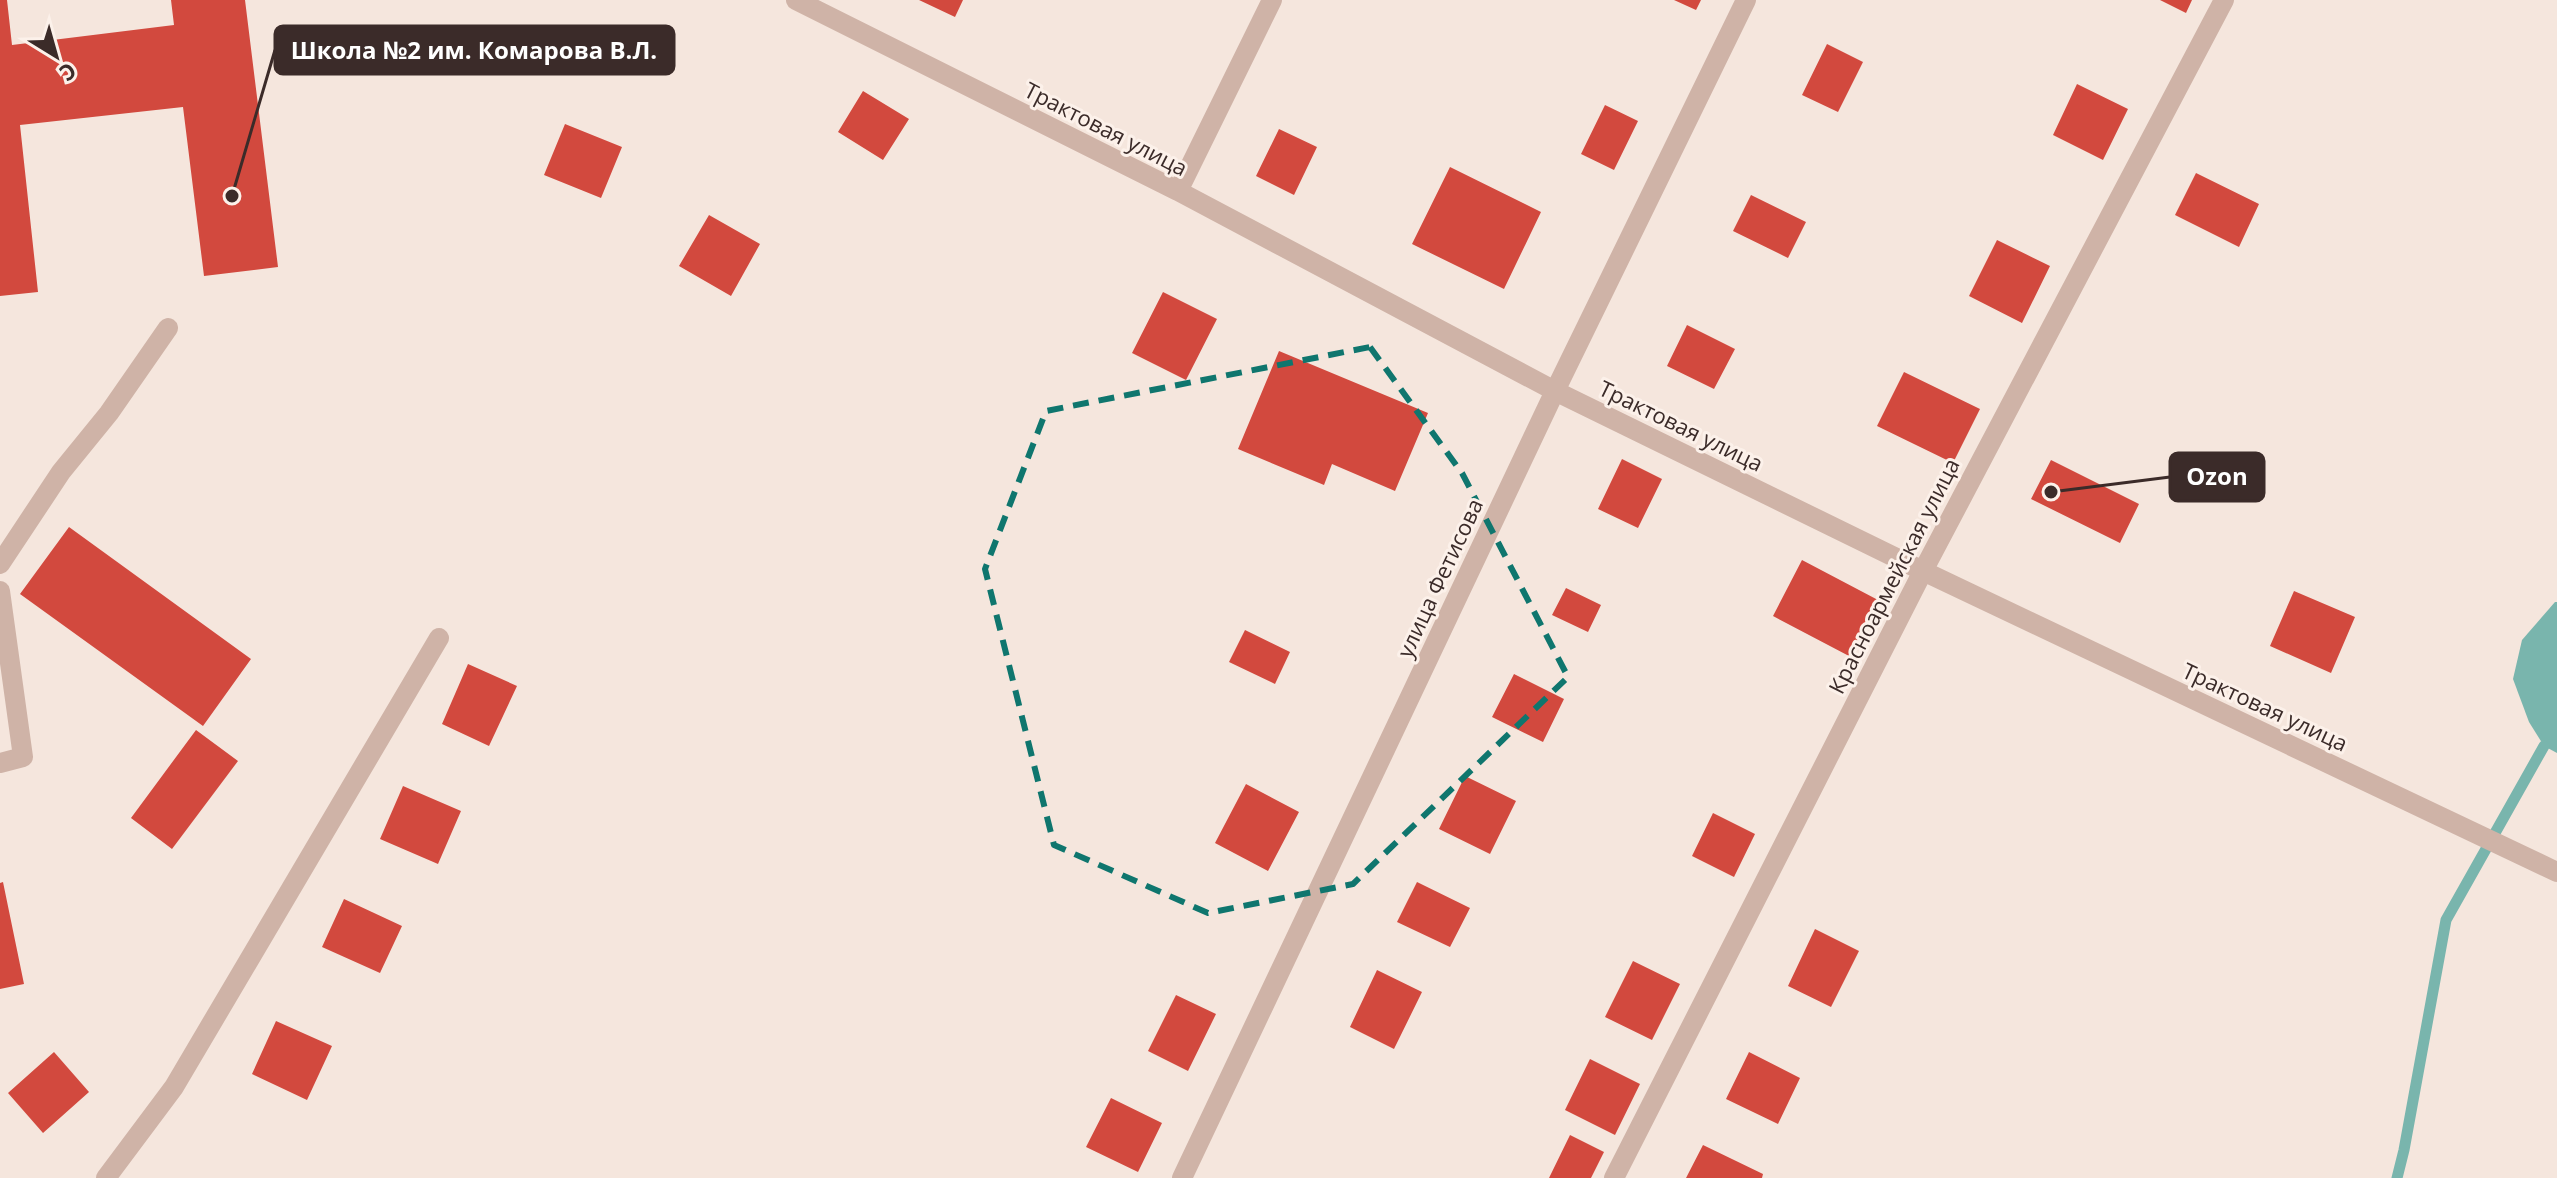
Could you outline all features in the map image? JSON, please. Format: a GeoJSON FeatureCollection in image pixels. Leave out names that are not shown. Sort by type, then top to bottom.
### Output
{"type":"FeatureCollection","features":[{"type":"Feature","properties":{"kind":"street"},"geometry":{"type":"LineString","coordinates":[[1178,191],[1272,0]]}},
{"type":"Feature","properties":{"kind":"street","name":"улица Фетисова"},"geometry":{"type":"LineString","coordinates":[[1182,1178],[1555,391],[1746,0]]}},
{"type":"Feature","properties":{"kind":"street","name":"Красноармейская улица"},"geometry":{"type":"LineString","coordinates":[[1614,1178],[1923,571],[2224,0]]}},
{"type":"Feature","properties":{"kind":"street","name":"Трактовая улица"},"geometry":{"type":"LineString","coordinates":[[805,2],[1178,191],[1555,391],[1923,571],[2557,872]]}},
{"type":"Feature","properties":{"kind":"street"},"geometry":{"type":"LineString","coordinates":[[0,564],[61,472],[109,413],[168,328]]}},
{"type":"Feature","properties":{"kind":"street"},"geometry":{"type":"LineString","coordinates":[[0,591],[23,757],[0,763]]}},
{"type":"Feature","properties":{"kind":"street"},"geometry":{"type":"LineString","coordinates":[[106,1178],[174,1087],[439,638]]}},
{"type":"Feature","properties":{"kind":"highlighted area"},"geometry":{"type":"Polygon","coordinates":[[[1370,347],[1462,473],[1568,677],[1353,884],[1208,913],[1054,845],[985,569],[1046,411],[1370,347]]]}},
{"type":"Feature","properties":{"kind":"water"},"geometry":{"type":"Polygon","coordinates":[[[2555,602],[2557,753],[2544,746],[2529,722],[2513,679],[2522,640],[2555,602]]]}},
{"type":"Feature","properties":{"kind":"building"},"geometry":{"type":"Polygon","coordinates":[[[0,0],[7,0],[12,45],[174,25],[171,0],[245,0],[278,267],[204,276],[183,107],[20,125],[38,292],[0,296],[0,0]]]}},
{"type":"Feature","properties":{"kind":"building"},"geometry":{"type":"Polygon","coordinates":[[[919,0],[963,0],[955,17],[919,0]]]}},
{"type":"Feature","properties":{"kind":"building"},"geometry":{"type":"Polygon","coordinates":[[[1674,0],[1701,0],[1696,10],[1674,0]]]}},
{"type":"Feature","properties":{"kind":"building"},"geometry":{"type":"Polygon","coordinates":[[[2160,0],[2192,0],[2186,13],[2160,0]]]}},
{"type":"Feature","properties":{"kind":"building"},"geometry":{"type":"Polygon","coordinates":[[[1827,44],[1863,62],[1838,112],[1802,95],[1827,44]]]}},
{"type":"Feature","properties":{"kind":"building"},"geometry":{"type":"Polygon","coordinates":[[[2077,84],[2128,109],[2103,160],[2053,135],[2077,84]]]}},
{"type":"Feature","properties":{"kind":"building"},"geometry":{"type":"Polygon","coordinates":[[[863,91],[909,119],[883,160],[838,132],[863,91]]]}},
{"type":"Feature","properties":{"kind":"building"},"geometry":{"type":"Polygon","coordinates":[[[1605,105],[1638,121],[1614,170],[1581,154],[1605,105]]]}},
{"type":"Feature","properties":{"kind":"building"},"geometry":{"type":"Polygon","coordinates":[[[565,124],[622,147],[601,198],[544,175],[565,124]]]}},
{"type":"Feature","properties":{"kind":"building"},"geometry":{"type":"Polygon","coordinates":[[[1279,129],[1317,147],[1294,195],[1256,176],[1279,129]]]}},
{"type":"Feature","properties":{"kind":"building"},"geometry":{"type":"Polygon","coordinates":[[[1450,167],[1541,212],[1504,289],[1412,244],[1450,167]]]}},
{"type":"Feature","properties":{"kind":"building"},"geometry":{"type":"Polygon","coordinates":[[[2196,173],[2259,204],[2239,247],[2175,215],[2196,173]]]}},
{"type":"Feature","properties":{"kind":"building"},"geometry":{"type":"Polygon","coordinates":[[[1751,195],[1806,222],[1788,258],[1733,231],[1751,195]]]}},
{"type":"Feature","properties":{"kind":"building"},"geometry":{"type":"Polygon","coordinates":[[[709,215],[760,244],[731,296],[679,266],[709,215]]]}},
{"type":"Feature","properties":{"kind":"building"},"geometry":{"type":"Polygon","coordinates":[[[1997,240],[2050,266],[2022,323],[1969,296],[1997,240]]]}},
{"type":"Feature","properties":{"kind":"building"},"geometry":{"type":"Polygon","coordinates":[[[1163,292],[1217,319],[1186,380],[1132,353],[1163,292]]]}},
{"type":"Feature","properties":{"kind":"building"},"geometry":{"type":"Polygon","coordinates":[[[1687,325],[1735,349],[1714,389],[1667,366],[1687,325]]]}},
{"type":"Feature","properties":{"kind":"building"},"geometry":{"type":"Polygon","coordinates":[[[1279,351],[1428,413],[1395,491],[1332,464],[1324,485],[1238,449],[1279,351]]]}},
{"type":"Feature","properties":{"kind":"building"},"geometry":{"type":"Polygon","coordinates":[[[1904,372],[1980,409],[1953,463],[1877,426],[1904,372]]]}},
{"type":"Feature","properties":{"kind":"building"},"geometry":{"type":"Polygon","coordinates":[[[1622,459],[1662,479],[1638,528],[1598,509],[1622,459]]]}},
{"type":"Feature","properties":{"kind":"building"},"geometry":{"type":"Polygon","coordinates":[[[2051,460],[2139,504],[2120,543],[2031,499],[2051,460]]]}},
{"type":"Feature","properties":{"kind":"building"},"geometry":{"type":"Polygon","coordinates":[[[69,527],[251,659],[203,726],[20,594],[69,527]]]}},
{"type":"Feature","properties":{"kind":"building"},"geometry":{"type":"Polygon","coordinates":[[[1802,560],[1878,600],[1849,656],[1773,616],[1802,560]]]}},
{"type":"Feature","properties":{"kind":"building"},"geometry":{"type":"Polygon","coordinates":[[[1566,588],[1601,605],[1588,632],[1552,615],[1566,588]]]}},
{"type":"Feature","properties":{"kind":"building"},"geometry":{"type":"Polygon","coordinates":[[[2294,591],[2355,617],[2331,673],[2270,646],[2294,591]]]}},
{"type":"Feature","properties":{"kind":"building"},"geometry":{"type":"Polygon","coordinates":[[[1245,630],[1290,652],[1275,684],[1229,662],[1245,630]]]}},
{"type":"Feature","properties":{"kind":"building"},"geometry":{"type":"Polygon","coordinates":[[[468,664],[517,686],[489,746],[442,724],[468,664]]]}},
{"type":"Feature","properties":{"kind":"building"},"geometry":{"type":"Polygon","coordinates":[[[1514,674],[1564,699],[1543,742],[1492,717],[1514,674]]]}},
{"type":"Feature","properties":{"kind":"building"},"geometry":{"type":"Polygon","coordinates":[[[196,730],[238,761],[172,849],[131,818],[196,730]]]}},
{"type":"Feature","properties":{"kind":"building"},"geometry":{"type":"Polygon","coordinates":[[[1465,776],[1516,801],[1490,854],[1439,829],[1465,776]]]}},
{"type":"Feature","properties":{"kind":"building"},"geometry":{"type":"Polygon","coordinates":[[[1246,784],[1299,812],[1268,871],[1215,843],[1246,784]]]}},
{"type":"Feature","properties":{"kind":"building"},"geometry":{"type":"Polygon","coordinates":[[[403,786],[461,811],[438,864],[380,839],[403,786]]]}},
{"type":"Feature","properties":{"kind":"building"},"geometry":{"type":"Polygon","coordinates":[[[1713,813],[1755,834],[1734,877],[1692,856],[1713,813]]]}},
{"type":"Feature","properties":{"kind":"building"},"geometry":{"type":"Polygon","coordinates":[[[3,882],[24,984],[0,989],[0,883],[3,882]]]}},
{"type":"Feature","properties":{"kind":"building"},"geometry":{"type":"Polygon","coordinates":[[[1417,882],[1470,908],[1450,947],[1397,922],[1417,882]]]}},
{"type":"Feature","properties":{"kind":"building"},"geometry":{"type":"Polygon","coordinates":[[[344,899],[402,926],[380,973],[322,947],[344,899]]]}},
{"type":"Feature","properties":{"kind":"building"},"geometry":{"type":"Polygon","coordinates":[[[1815,929],[1859,951],[1831,1007],[1788,986],[1815,929]]]}},
{"type":"Feature","properties":{"kind":"building"},"geometry":{"type":"Polygon","coordinates":[[[1633,961],[1680,984],[1652,1040],[1605,1017],[1633,961]]]}},
{"type":"Feature","properties":{"kind":"building"},"geometry":{"type":"Polygon","coordinates":[[[1377,970],[1422,992],[1394,1049],[1350,1027],[1377,970]]]}},
{"type":"Feature","properties":{"kind":"building"},"geometry":{"type":"Polygon","coordinates":[[[1176,995],[1216,1014],[1188,1071],[1148,1051],[1176,995]]]}},
{"type":"Feature","properties":{"kind":"building"},"geometry":{"type":"Polygon","coordinates":[[[276,1021],[332,1046],[307,1100],[252,1074],[276,1021]]]}},
{"type":"Feature","properties":{"kind":"building"},"geometry":{"type":"Polygon","coordinates":[[[54,1052],[89,1092],[43,1133],[8,1093],[54,1052]]]}},
{"type":"Feature","properties":{"kind":"building"},"geometry":{"type":"Polygon","coordinates":[[[1749,1052],[1800,1078],[1778,1124],[1726,1099],[1749,1052]]]}},
{"type":"Feature","properties":{"kind":"building"},"geometry":{"type":"Polygon","coordinates":[[[1590,1059],[1640,1084],[1615,1135],[1565,1110],[1590,1059]]]}},
{"type":"Feature","properties":{"kind":"building"},"geometry":{"type":"Polygon","coordinates":[[[1111,1098],[1162,1123],[1138,1172],[1086,1147],[1111,1098]]]}},
{"type":"Feature","properties":{"kind":"building"},"geometry":{"type":"Polygon","coordinates":[[[1570,1135],[1604,1152],[1591,1178],[1549,1178],[1570,1135]]]}},
{"type":"Feature","properties":{"kind":"building"},"geometry":{"type":"Polygon","coordinates":[[[1703,1145],[1763,1174],[1762,1178],[1686,1178],[1703,1145]]]}},
{"type":"Feature","properties":{"kind":"waterway"},"geometry":{"type":"LineString","coordinates":[[2397,1178],[2446,920],[2544,746]]}},
{"type":"Feature","properties":{"kind":"place","name":"Школа №2 им. Комарова В.Л."},"geometry":{"type":"Point","coordinates":[232,196]}},
{"type":"Feature","properties":{"kind":"place","name":"Ozon"},"geometry":{"type":"Point","coordinates":[2051,492]}}]}
